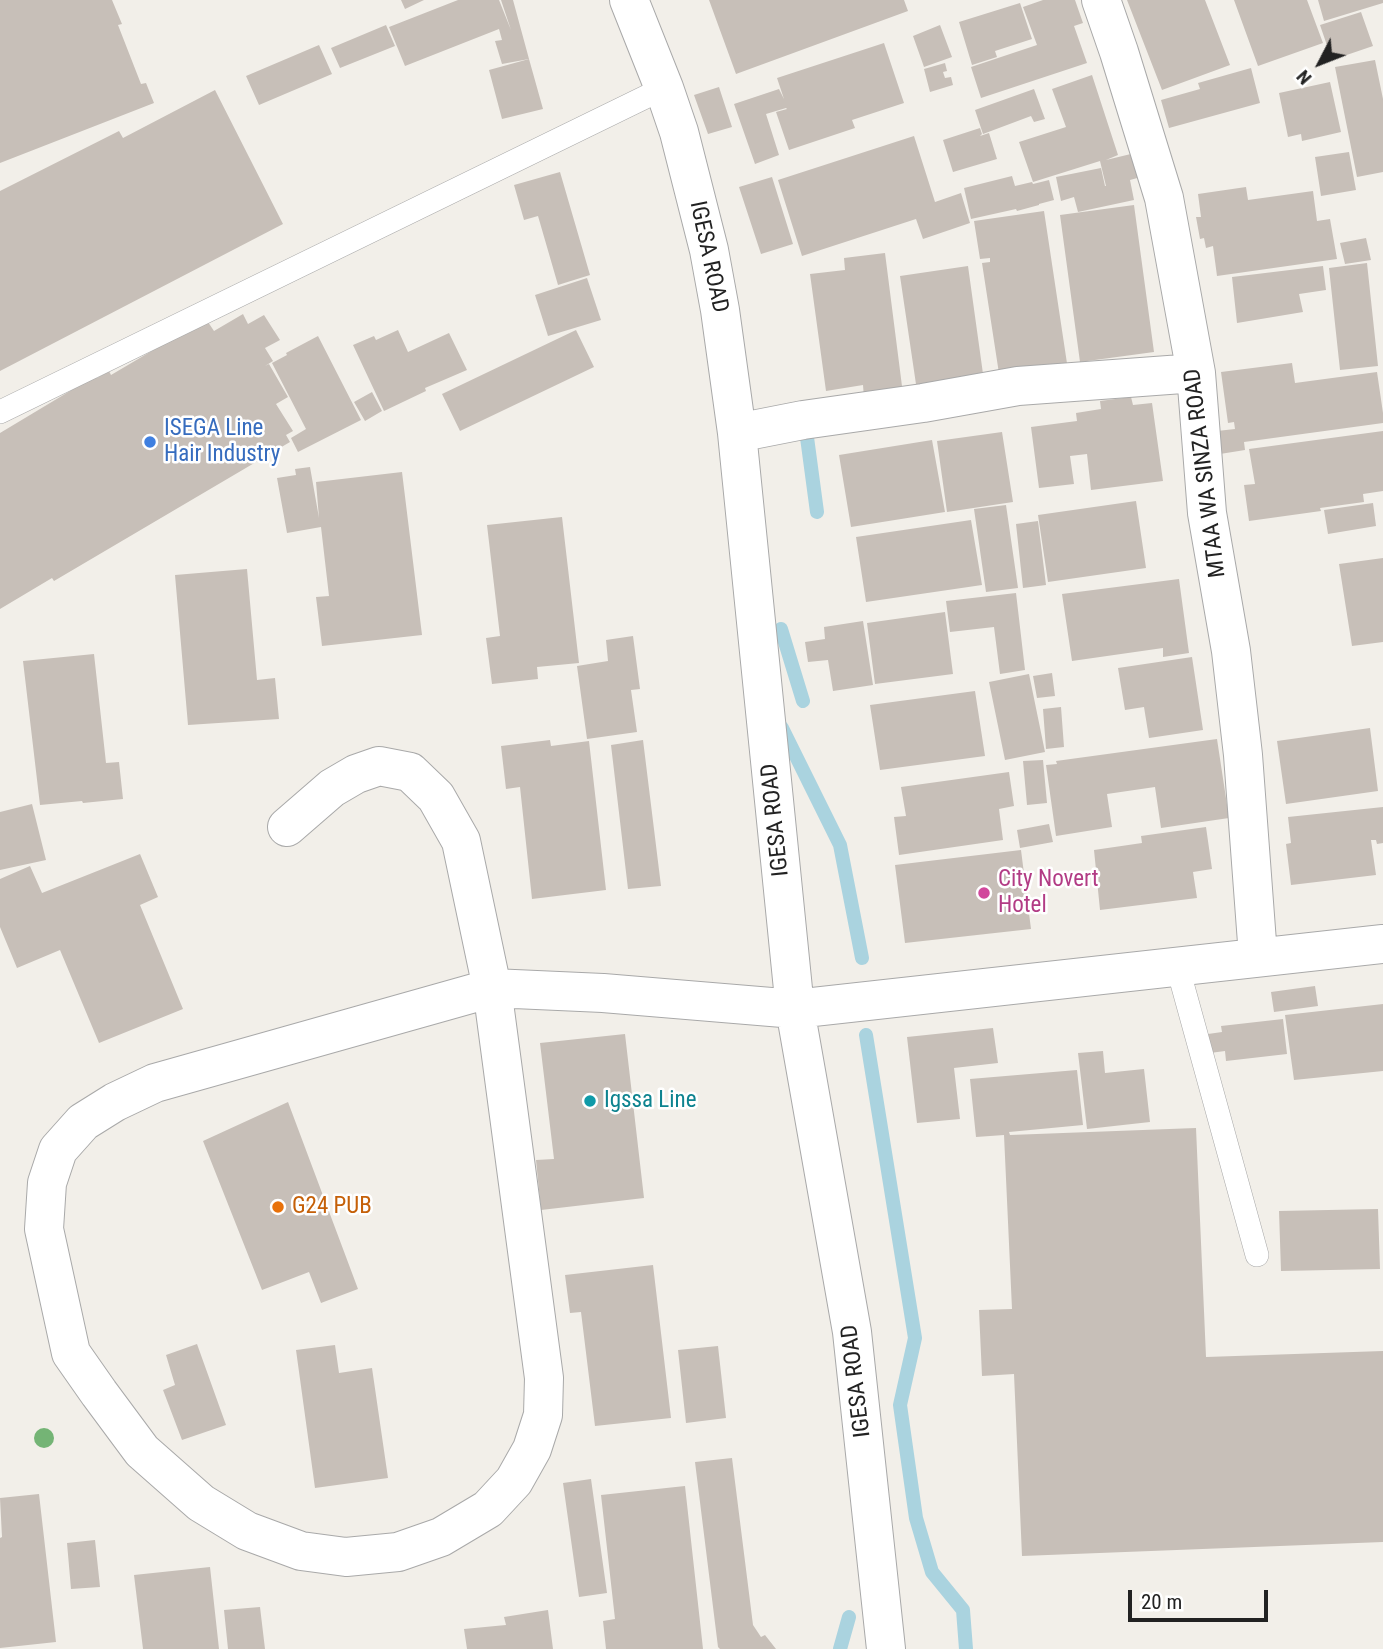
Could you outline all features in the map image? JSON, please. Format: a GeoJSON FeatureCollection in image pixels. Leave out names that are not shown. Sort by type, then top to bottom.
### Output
{"type":"FeatureCollection","features":[{"type":"Feature","properties":{"kind":"street","name":"IGESA ROAD"},"geometry":{"type":"LineString","coordinates":[[629,0],[664,88],[688,167],[709,250],[720,310],[737,433],[795,1009],[852,1332],[886,1649]]}},
{"type":"Feature","properties":{"kind":"street","name":"MTAA WA SINZA ROAD"},"geometry":{"type":"LineString","coordinates":[[1101,0],[1164,198],[1196,373],[1207,513],[1231,651],[1243,755],[1258,956]]}},
{"type":"Feature","properties":{"kind":"street"},"geometry":{"type":"LineString","coordinates":[[737,433],[1018,386],[1196,373]]}},
{"type":"Feature","properties":{"kind":"street"},"geometry":{"type":"LineString","coordinates":[[287,827],[332,788],[356,774],[379,766],[410,772],[436,797],[461,841],[492,988],[544,1378],[543,1415],[532,1449],[514,1481],[488,1509],[441,1537],[398,1552],[346,1557],[300,1551],[247,1531],[201,1503],[142,1451],[71,1353],[44,1229],[47,1183],[58,1150],[83,1122],[115,1102],[155,1083],[492,988],[603,993],[795,1009],[1383,944]]}},
{"type":"Feature","properties":{"kind":"lane"},"geometry":{"type":"LineString","coordinates":[[0,412],[664,88]]}},
{"type":"Feature","properties":{"kind":"lane"},"geometry":{"type":"LineString","coordinates":[[1177,965],[1257,1255]]}},
{"type":"Feature","properties":{"kind":"building"},"geometry":{"type":"Polygon","coordinates":[[[0,0],[112,0],[122,24],[118,25],[141,84],[146,83],[154,103],[0,163],[0,0]]]}},
{"type":"Feature","properties":{"kind":"building"},"geometry":{"type":"Polygon","coordinates":[[[401,0],[424,0],[405,9],[401,0]]]}},
{"type":"Feature","properties":{"kind":"building"},"geometry":{"type":"Polygon","coordinates":[[[458,0],[499,0],[511,30],[501,0],[513,0],[529,59],[502,64],[495,41],[502,40],[499,29],[405,66],[389,27],[458,0]]]}},
{"type":"Feature","properties":{"kind":"building"},"geometry":{"type":"Polygon","coordinates":[[[709,0],[904,0],[908,11],[736,74],[709,0]]]}},
{"type":"Feature","properties":{"kind":"building"},"geometry":{"type":"Polygon","coordinates":[[[1043,0],[1075,0],[1083,23],[1074,26],[1087,63],[981,98],[971,67],[1037,45],[1023,7],[1043,0]]]}},
{"type":"Feature","properties":{"kind":"building"},"geometry":{"type":"Polygon","coordinates":[[[1127,0],[1205,0],[1230,65],[1162,90],[1127,0]]]}},
{"type":"Feature","properties":{"kind":"building"},"geometry":{"type":"Polygon","coordinates":[[[1234,0],[1307,0],[1323,43],[1258,66],[1234,0]]]}},
{"type":"Feature","properties":{"kind":"building"},"geometry":{"type":"Polygon","coordinates":[[[1318,0],[1383,0],[1383,3],[1324,21],[1318,0]]]}},
{"type":"Feature","properties":{"kind":"building"},"geometry":{"type":"Polygon","coordinates":[[[1020,3],[1032,39],[995,51],[997,57],[972,65],[959,22],[1020,3]]]}},
{"type":"Feature","properties":{"kind":"building"},"geometry":{"type":"Polygon","coordinates":[[[1361,12],[1373,46],[1332,60],[1320,25],[1361,12]]]}},
{"type":"Feature","properties":{"kind":"building"},"geometry":{"type":"Polygon","coordinates":[[[386,25],[395,46],[340,68],[331,48],[386,25]]]}},
{"type":"Feature","properties":{"kind":"building"},"geometry":{"type":"Polygon","coordinates":[[[940,25],[952,57],[924,67],[913,36],[940,25]]]}},
{"type":"Feature","properties":{"kind":"building"},"geometry":{"type":"Polygon","coordinates":[[[884,43],[904,103],[852,120],[855,128],[789,150],[776,112],[787,109],[766,114],[779,155],[755,164],[734,104],[779,89],[784,99],[777,78],[884,43]]]}},
{"type":"Feature","properties":{"kind":"building"},"geometry":{"type":"Polygon","coordinates":[[[319,45],[332,74],[259,105],[246,76],[319,45]]]}},
{"type":"Feature","properties":{"kind":"building"},"geometry":{"type":"Polygon","coordinates":[[[529,59],[543,109],[502,119],[489,70],[529,59]]]}},
{"type":"Feature","properties":{"kind":"building"},"geometry":{"type":"Polygon","coordinates":[[[1375,60],[1383,99],[1383,172],[1357,177],[1335,67],[1375,60]]]}},
{"type":"Feature","properties":{"kind":"building"},"geometry":{"type":"Polygon","coordinates":[[[945,63],[945,78],[951,77],[953,85],[930,92],[924,69],[945,63]]]}},
{"type":"Feature","properties":{"kind":"building"},"geometry":{"type":"Polygon","coordinates":[[[1251,68],[1260,103],[1169,128],[1161,100],[1200,89],[1198,83],[1251,68]]]}},
{"type":"Feature","properties":{"kind":"building"},"geometry":{"type":"Polygon","coordinates":[[[1092,75],[1118,155],[1106,160],[1135,153],[1141,177],[1130,180],[1134,200],[1078,212],[1074,197],[1061,201],[1056,177],[1101,168],[1106,186],[1100,161],[1033,182],[1019,142],[1066,127],[1052,89],[1092,75]]]}},
{"type":"Feature","properties":{"kind":"building"},"geometry":{"type":"Polygon","coordinates":[[[1330,82],[1341,132],[1302,141],[1301,134],[1288,137],[1279,93],[1330,82]]]}},
{"type":"Feature","properties":{"kind":"building"},"geometry":{"type":"Polygon","coordinates":[[[719,87],[732,127],[708,134],[694,95],[719,87]]]}},
{"type":"Feature","properties":{"kind":"building"},"geometry":{"type":"Polygon","coordinates":[[[1034,89],[1045,119],[1034,122],[1031,116],[983,134],[975,110],[1034,89]]]}},
{"type":"Feature","properties":{"kind":"building"},"geometry":{"type":"Polygon","coordinates":[[[215,90],[283,224],[0,371],[0,191],[119,131],[123,138],[215,90]]]}},
{"type":"Feature","properties":{"kind":"building"},"geometry":{"type":"Polygon","coordinates":[[[980,128],[980,136],[989,133],[997,159],[953,172],[943,140],[980,128]]]}},
{"type":"Feature","properties":{"kind":"building"},"geometry":{"type":"Polygon","coordinates":[[[914,136],[935,202],[961,193],[970,223],[923,239],[916,219],[802,256],[778,180],[914,136]]]}},
{"type":"Feature","properties":{"kind":"building"},"geometry":{"type":"Polygon","coordinates":[[[1349,152],[1356,190],[1321,196],[1315,157],[1349,152]]]}},
{"type":"Feature","properties":{"kind":"building"},"geometry":{"type":"Polygon","coordinates":[[[560,172],[590,275],[558,285],[538,216],[524,220],[514,185],[560,172]]]}},
{"type":"Feature","properties":{"kind":"building"},"geometry":{"type":"Polygon","coordinates":[[[1012,176],[1015,186],[1049,180],[1054,200],[1017,211],[1016,209],[971,219],[964,188],[1012,176]]]}},
{"type":"Feature","properties":{"kind":"building"},"geometry":{"type":"Polygon","coordinates":[[[772,177],[793,244],[761,254],[739,187],[772,177]]]}},
{"type":"Feature","properties":{"kind":"building"},"geometry":{"type":"Polygon","coordinates":[[[1246,187],[1248,200],[1313,191],[1317,221],[1330,219],[1337,259],[1217,276],[1213,246],[1206,248],[1204,238],[1200,239],[1196,217],[1201,217],[1198,194],[1246,187]]]}},
{"type":"Feature","properties":{"kind":"building"},"geometry":{"type":"Polygon","coordinates":[[[1134,205],[1154,352],[1080,362],[1060,215],[1134,205]]]}},
{"type":"Feature","properties":{"kind":"building"},"geometry":{"type":"Polygon","coordinates":[[[1044,211],[1068,370],[1000,380],[982,263],[990,262],[990,258],[980,259],[974,221],[1044,211]]]}},
{"type":"Feature","properties":{"kind":"building"},"geometry":{"type":"Polygon","coordinates":[[[1366,238],[1371,260],[1345,264],[1340,243],[1366,238]]]}},
{"type":"Feature","properties":{"kind":"building"},"geometry":{"type":"Polygon","coordinates":[[[885,253],[903,394],[864,398],[863,385],[826,391],[810,274],[845,270],[844,258],[885,253]]]}},
{"type":"Feature","properties":{"kind":"building"},"geometry":{"type":"Polygon","coordinates":[[[1367,263],[1378,366],[1340,370],[1329,268],[1367,263]]]}},
{"type":"Feature","properties":{"kind":"building"},"geometry":{"type":"Polygon","coordinates":[[[968,266],[984,381],[917,391],[900,276],[968,266]]]}},
{"type":"Feature","properties":{"kind":"building"},"geometry":{"type":"Polygon","coordinates":[[[1323,266],[1326,290],[1299,294],[1303,312],[1237,323],[1232,277],[1323,266]]]}},
{"type":"Feature","properties":{"kind":"building"},"geometry":{"type":"Polygon","coordinates":[[[587,278],[601,320],[548,336],[535,295],[587,278]]]}},
{"type":"Feature","properties":{"kind":"building"},"geometry":{"type":"Polygon","coordinates":[[[243,314],[248,324],[264,315],[280,340],[265,348],[273,361],[265,366],[269,364],[288,397],[276,404],[293,431],[286,435],[290,442],[54,581],[52,578],[0,609],[0,433],[95,376],[97,378],[109,371],[111,375],[206,319],[214,331],[243,314]]]}},
{"type":"Feature","properties":{"kind":"building"},"geometry":{"type":"Polygon","coordinates":[[[398,330],[408,352],[449,333],[467,370],[425,388],[426,391],[384,411],[353,345],[374,336],[376,340],[398,330]]]}},
{"type":"Feature","properties":{"kind":"building"},"geometry":{"type":"Polygon","coordinates":[[[576,330],[594,367],[460,431],[442,394],[576,330]]]}},
{"type":"Feature","properties":{"kind":"building"},"geometry":{"type":"Polygon","coordinates":[[[318,336],[361,420],[298,452],[291,438],[306,429],[272,363],[318,336]]]}},
{"type":"Feature","properties":{"kind":"building"},"geometry":{"type":"Polygon","coordinates":[[[1292,363],[1295,383],[1377,372],[1383,423],[1244,442],[1245,450],[1220,454],[1217,431],[1235,429],[1234,422],[1228,423],[1221,372],[1292,363]]]}},
{"type":"Feature","properties":{"kind":"building"},"geometry":{"type":"Polygon","coordinates":[[[372,392],[382,411],[365,421],[354,402],[372,392]]]}},
{"type":"Feature","properties":{"kind":"building"},"geometry":{"type":"Polygon","coordinates":[[[1131,397],[1133,405],[1152,403],[1163,481],[1091,490],[1087,454],[1070,456],[1074,484],[1039,488],[1031,427],[1077,421],[1076,413],[1101,409],[1100,401],[1131,397]]]}},
{"type":"Feature","properties":{"kind":"building"},"geometry":{"type":"Polygon","coordinates":[[[1383,431],[1383,491],[1363,494],[1364,502],[1249,521],[1244,485],[1255,484],[1249,449],[1383,431]]]}},
{"type":"Feature","properties":{"kind":"building"},"geometry":{"type":"Polygon","coordinates":[[[1002,432],[1013,502],[947,512],[937,441],[1002,432]]]}},
{"type":"Feature","properties":{"kind":"building"},"geometry":{"type":"Polygon","coordinates":[[[932,440],[945,512],[851,527],[839,455],[932,440]]]}},
{"type":"Feature","properties":{"kind":"building"},"geometry":{"type":"Polygon","coordinates":[[[310,467],[319,518],[316,482],[402,472],[422,635],[322,646],[316,597],[329,596],[321,527],[287,533],[277,478],[296,475],[295,469],[310,467]]]}},
{"type":"Feature","properties":{"kind":"building"},"geometry":{"type":"Polygon","coordinates":[[[1136,501],[1146,568],[1048,582],[1038,515],[1136,501]]]}},
{"type":"Feature","properties":{"kind":"building"},"geometry":{"type":"Polygon","coordinates":[[[1373,503],[1376,526],[1328,534],[1324,510],[1373,503]]]}},
{"type":"Feature","properties":{"kind":"building"},"geometry":{"type":"Polygon","coordinates":[[[1006,505],[1018,588],[986,592],[974,509],[1006,505]]]}},
{"type":"Feature","properties":{"kind":"building"},"geometry":{"type":"Polygon","coordinates":[[[562,517],[579,663],[537,667],[538,679],[492,684],[486,638],[500,636],[487,525],[562,517]]]}},
{"type":"Feature","properties":{"kind":"building"},"geometry":{"type":"Polygon","coordinates":[[[971,520],[982,585],[866,602],[856,537],[971,520]]]}},
{"type":"Feature","properties":{"kind":"building"},"geometry":{"type":"Polygon","coordinates":[[[1038,521],[1046,585],[1023,588],[1016,524],[1038,521]]]}},
{"type":"Feature","properties":{"kind":"building"},"geometry":{"type":"Polygon","coordinates":[[[1383,558],[1383,642],[1352,646],[1339,564],[1383,558]]]}},
{"type":"Feature","properties":{"kind":"building"},"geometry":{"type":"Polygon","coordinates":[[[247,569],[257,680],[275,678],[279,719],[188,725],[175,575],[247,569]]]}},
{"type":"Feature","properties":{"kind":"building"},"geometry":{"type":"Polygon","coordinates":[[[1179,579],[1189,653],[1163,657],[1163,648],[1072,661],[1062,594],[1179,579]]]}},
{"type":"Feature","properties":{"kind":"building"},"geometry":{"type":"Polygon","coordinates":[[[1016,593],[1025,670],[1000,674],[994,627],[950,632],[946,601],[1016,593]]]}},
{"type":"Feature","properties":{"kind":"building"},"geometry":{"type":"Polygon","coordinates":[[[945,612],[953,674],[875,684],[867,623],[945,612]]]}},
{"type":"Feature","properties":{"kind":"building"},"geometry":{"type":"Polygon","coordinates":[[[863,621],[873,685],[833,691],[828,660],[808,662],[805,642],[825,639],[824,627],[863,621]]]}},
{"type":"Feature","properties":{"kind":"building"},"geometry":{"type":"Polygon","coordinates":[[[633,636],[640,689],[631,690],[637,732],[587,739],[577,666],[608,661],[606,640],[633,636]]]}},
{"type":"Feature","properties":{"kind":"building"},"geometry":{"type":"Polygon","coordinates":[[[94,654],[106,763],[119,762],[123,799],[40,805],[23,661],[94,654]]]}},
{"type":"Feature","properties":{"kind":"building"},"geometry":{"type":"Polygon","coordinates":[[[1192,657],[1203,730],[1149,738],[1144,707],[1125,710],[1118,668],[1192,657]]]}},
{"type":"Feature","properties":{"kind":"building"},"geometry":{"type":"Polygon","coordinates":[[[1052,673],[1055,696],[1037,698],[1033,676],[1052,673]]]}},
{"type":"Feature","properties":{"kind":"building"},"geometry":{"type":"Polygon","coordinates":[[[1029,674],[1045,752],[1005,760],[989,682],[1029,674]]]}},
{"type":"Feature","properties":{"kind":"building"},"geometry":{"type":"Polygon","coordinates":[[[975,691],[985,756],[880,770],[870,705],[975,691]]]}},
{"type":"Feature","properties":{"kind":"building"},"geometry":{"type":"Polygon","coordinates":[[[1061,707],[1064,747],[1046,749],[1043,709],[1061,707]]]}},
{"type":"Feature","properties":{"kind":"building"},"geometry":{"type":"Polygon","coordinates":[[[1370,728],[1378,791],[1286,804],[1277,741],[1370,728]]]}},
{"type":"Feature","properties":{"kind":"building"},"geometry":{"type":"Polygon","coordinates":[[[1217,739],[1229,818],[1161,828],[1155,787],[1107,794],[1112,827],[1056,836],[1046,765],[1057,764],[1056,761],[1217,739]]]}},
{"type":"Feature","properties":{"kind":"building"},"geometry":{"type":"Polygon","coordinates":[[[550,740],[551,746],[589,741],[606,890],[532,899],[520,787],[506,789],[501,746],[550,740]]]}},
{"type":"Feature","properties":{"kind":"building"},"geometry":{"type":"Polygon","coordinates":[[[643,740],[661,886],[628,889],[611,745],[643,740]]]}},
{"type":"Feature","properties":{"kind":"building"},"geometry":{"type":"Polygon","coordinates":[[[1043,760],[1047,803],[1027,805],[1023,761],[1043,760]]]}},
{"type":"Feature","properties":{"kind":"building"},"geometry":{"type":"Polygon","coordinates":[[[1009,772],[1014,806],[999,809],[1003,840],[899,855],[894,817],[906,816],[901,787],[1009,772]]]}},
{"type":"Feature","properties":{"kind":"building"},"geometry":{"type":"Polygon","coordinates":[[[32,804],[46,860],[0,870],[0,812],[32,804]]]}},
{"type":"Feature","properties":{"kind":"building"},"geometry":{"type":"Polygon","coordinates":[[[1383,807],[1383,843],[1377,844],[1376,840],[1371,840],[1376,875],[1291,885],[1286,844],[1291,843],[1288,817],[1383,807]]]}},
{"type":"Feature","properties":{"kind":"building"},"geometry":{"type":"Polygon","coordinates":[[[1049,824],[1053,842],[1020,848],[1017,830],[1049,824]]]}},
{"type":"Feature","properties":{"kind":"building"},"geometry":{"type":"Polygon","coordinates":[[[1206,827],[1212,869],[1193,872],[1197,898],[1100,910],[1094,850],[1142,843],[1141,836],[1206,827]]]}},
{"type":"Feature","properties":{"kind":"building"},"geometry":{"type":"Polygon","coordinates":[[[1021,850],[1031,929],[905,943],[895,865],[1021,850]]]}},
{"type":"Feature","properties":{"kind":"building"},"geometry":{"type":"Polygon","coordinates":[[[140,854],[158,897],[140,905],[183,1009],[99,1043],[60,950],[17,968],[0,927],[0,879],[30,866],[42,893],[140,854]]]}},
{"type":"Feature","properties":{"kind":"building"},"geometry":{"type":"Polygon","coordinates":[[[1315,986],[1318,1006],[1274,1012],[1271,992],[1315,986]]]}},
{"type":"Feature","properties":{"kind":"building"},"geometry":{"type":"Polygon","coordinates":[[[1383,1004],[1383,1071],[1294,1080],[1285,1015],[1383,1004]]]}},
{"type":"Feature","properties":{"kind":"building"},"geometry":{"type":"Polygon","coordinates":[[[1283,1019],[1287,1054],[1226,1061],[1225,1051],[1210,1053],[1208,1034],[1222,1032],[1221,1026],[1283,1019]]]}},
{"type":"Feature","properties":{"kind":"building"},"geometry":{"type":"Polygon","coordinates":[[[993,1028],[998,1063],[954,1068],[960,1119],[917,1123],[907,1037],[993,1028]]]}},
{"type":"Feature","properties":{"kind":"building","name":"Igssa Line"},"geometry":{"type":"Polygon","coordinates":[[[625,1034],[644,1198],[541,1210],[536,1160],[554,1159],[540,1043],[625,1034]]]}},
{"type":"Feature","properties":{"kind":"building"},"geometry":{"type":"Polygon","coordinates":[[[1103,1051],[1105,1073],[1144,1069],[1150,1122],[1087,1129],[1078,1053],[1103,1051]]]}},
{"type":"Feature","properties":{"kind":"building"},"geometry":{"type":"Polygon","coordinates":[[[1077,1070],[1083,1125],[1009,1132],[1010,1135],[1196,1128],[1206,1357],[1383,1351],[1383,1542],[1022,1556],[1014,1374],[982,1376],[979,1310],[1012,1309],[1004,1135],[976,1137],[970,1079],[1077,1070]]]}},
{"type":"Feature","properties":{"kind":"building","name":"G24 PUB"},"geometry":{"type":"Polygon","coordinates":[[[288,1102],[358,1289],[321,1303],[309,1272],[262,1290],[203,1141],[288,1102]]]}},
{"type":"Feature","properties":{"kind":"building"},"geometry":{"type":"Polygon","coordinates":[[[1378,1209],[1380,1269],[1281,1271],[1279,1211],[1378,1209]]]}},
{"type":"Feature","properties":{"kind":"building"},"geometry":{"type":"Polygon","coordinates":[[[653,1265],[671,1418],[595,1426],[581,1312],[570,1313],[565,1275],[653,1265]]]}},
{"type":"Feature","properties":{"kind":"building"},"geometry":{"type":"Polygon","coordinates":[[[197,1344],[226,1425],[182,1440],[163,1390],[175,1385],[166,1355],[197,1344]]]}},
{"type":"Feature","properties":{"kind":"building"},"geometry":{"type":"Polygon","coordinates":[[[335,1345],[339,1373],[372,1368],[388,1478],[315,1488],[296,1350],[335,1345]]]}},
{"type":"Feature","properties":{"kind":"building"},"geometry":{"type":"Polygon","coordinates":[[[718,1346],[726,1418],[686,1423],[678,1350],[718,1346]]]}},
{"type":"Feature","properties":{"kind":"building"},"geometry":{"type":"Polygon","coordinates":[[[732,1458],[753,1625],[761,1637],[765,1635],[776,1649],[718,1647],[695,1462],[732,1458]]]}},
{"type":"Feature","properties":{"kind":"building"},"geometry":{"type":"Polygon","coordinates":[[[591,1479],[607,1593],[579,1597],[563,1483],[591,1479]]]}},
{"type":"Feature","properties":{"kind":"building"},"geometry":{"type":"Polygon","coordinates":[[[685,1486],[703,1649],[606,1649],[603,1621],[615,1619],[601,1495],[685,1486]]]}},
{"type":"Feature","properties":{"kind":"building"},"geometry":{"type":"Polygon","coordinates":[[[39,1494],[56,1642],[0,1648],[0,1498],[39,1494]]]}},
{"type":"Feature","properties":{"kind":"building"},"geometry":{"type":"Polygon","coordinates":[[[95,1540],[100,1587],[71,1589],[67,1543],[95,1540]]]}},
{"type":"Feature","properties":{"kind":"building"},"geometry":{"type":"Polygon","coordinates":[[[210,1567],[219,1649],[143,1649],[134,1575],[210,1567]]]}},
{"type":"Feature","properties":{"kind":"building"},"geometry":{"type":"Polygon","coordinates":[[[260,1607],[265,1649],[228,1649],[224,1610],[260,1607]]]}},
{"type":"Feature","properties":{"kind":"building"},"geometry":{"type":"Polygon","coordinates":[[[548,1610],[553,1649],[467,1649],[464,1629],[506,1625],[504,1617],[548,1610]]]}},
{"type":"Feature","properties":{"kind":"waterway"},"geometry":{"type":"LineString","coordinates":[[806,430],[817,512]]}},
{"type":"Feature","properties":{"kind":"waterway"},"geometry":{"type":"LineString","coordinates":[[781,629],[803,701]]}},
{"type":"Feature","properties":{"kind":"waterway"},"geometry":{"type":"LineString","coordinates":[[782,728],[840,845],[862,958]]}},
{"type":"Feature","properties":{"kind":"waterway"},"geometry":{"type":"LineString","coordinates":[[866,1035],[915,1338],[900,1405],[916,1518],[932,1572],[963,1610],[966,1649]]}},
{"type":"Feature","properties":{"kind":"waterway"},"geometry":{"type":"LineString","coordinates":[[840,1649],[849,1617]]}},
{"type":"Feature","properties":{"kind":"place","name":"ISEGA Line Hair Industry"},"geometry":{"type":"Point","coordinates":[150,442]}},
{"type":"Feature","properties":{"kind":"place","name":"City Novert Hotel"},"geometry":{"type":"Point","coordinates":[984,893]}},
{"type":"Feature","properties":{"kind":"place","name":"Igssa Line"},"geometry":{"type":"Point","coordinates":[590,1101]}},
{"type":"Feature","properties":{"kind":"place","name":"G24 PUB"},"geometry":{"type":"Point","coordinates":[278,1207]}}]}
